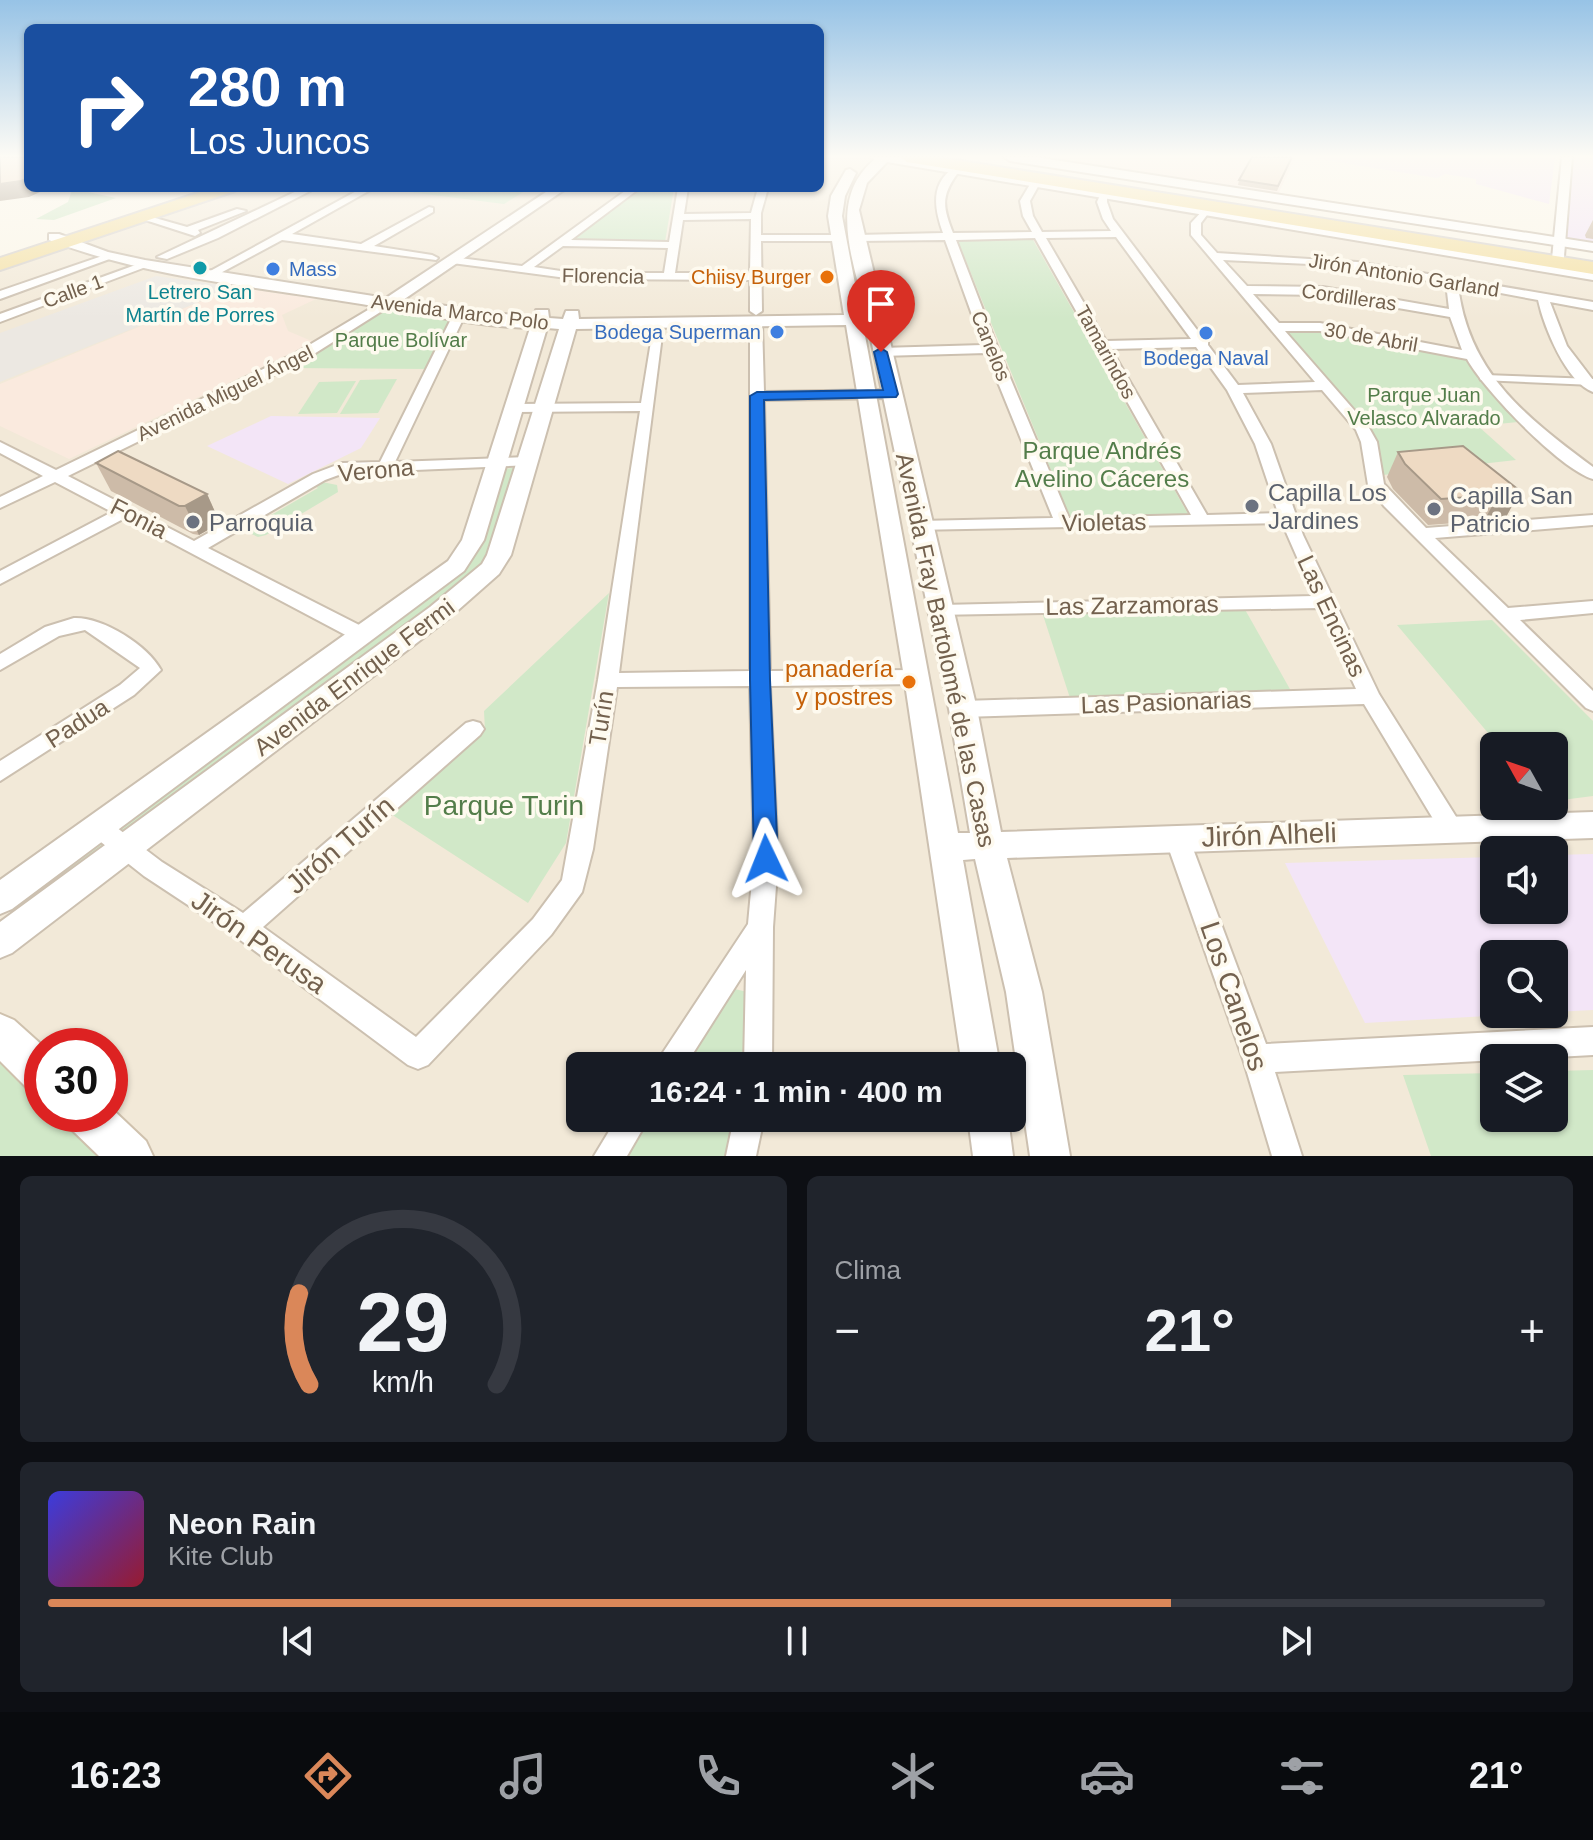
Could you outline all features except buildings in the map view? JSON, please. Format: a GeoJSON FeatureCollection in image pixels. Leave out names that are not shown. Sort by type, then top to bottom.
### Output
{"type":"FeatureCollection","features":[{"type":"Feature","properties":{"kind":"main road"},"geometry":{"type":"LineString","coordinates":[[0,264],[140,211]]}},
{"type":"Feature","properties":{"kind":"main road"},"geometry":{"type":"LineString","coordinates":[[0,254],[159,211]]}},
{"type":"Feature","properties":{"kind":"main road"},"geometry":{"type":"LineString","coordinates":[[1265,211],[1558,255],[1593,254]]}},
{"type":"Feature","properties":{"kind":"main road"},"geometry":{"type":"LineString","coordinates":[[1324,211],[1558,255],[1593,268]]}},
{"type":"Feature","properties":{"kind":"main road"},"geometry":{"type":"LineString","coordinates":[[1368,218],[1407,218]]}},
{"type":"Feature","properties":{"kind":"main road"},"geometry":{"type":"LineString","coordinates":[[0,1034],[24,1056]]}},
{"type":"Feature","properties":{"kind":"main road"},"geometry":{"type":"LineString","coordinates":[[105,1132],[131,1156]]}},
{"type":"Feature","properties":{"kind":"street"},"geometry":{"type":"LineString","coordinates":[[186,231],[243,211]]}},
{"type":"Feature","properties":{"kind":"street"},"geometry":{"type":"LineString","coordinates":[[163,257],[264,211]]}},
{"type":"Feature","properties":{"kind":"street"},"geometry":{"type":"LineString","coordinates":[[216,271],[326,211]]}},
{"type":"Feature","properties":{"kind":"street"},"geometry":{"type":"LineString","coordinates":[[363,248],[427,211]]}},
{"type":"Feature","properties":{"kind":"street","name":"Avenida Miguel Ángel"},"geometry":{"type":"LineString","coordinates":[[385,298],[432,258],[506,211]]}},
{"type":"Feature","properties":{"kind":"street","name":"Avenida Miguel Ángel"},"geometry":{"type":"LineString","coordinates":[[0,503],[284,365],[526,211]]}},
{"type":"Feature","properties":{"kind":"street"},"geometry":{"type":"LineString","coordinates":[[522,271],[604,211]]}},
{"type":"Feature","properties":{"kind":"street"},"geometry":{"type":"LineString","coordinates":[[669,277],[680,211]]}},
{"type":"Feature","properties":{"kind":"street"},"geometry":{"type":"LineString","coordinates":[[757,211],[760,680],[766,859],[760,927],[758,1052]]}},
{"type":"Feature","properties":{"kind":"street","name":"Avenida Fray Bartolomé de las Casas"},"geometry":{"type":"LineString","coordinates":[[836,211],[839,238],[862,315],[879,394],[917,677],[979,1052]]}},
{"type":"Feature","properties":{"kind":"street","name":"Avenida Fray Bartolomé de las Casas"},"geometry":{"type":"LineString","coordinates":[[852,211],[862,315],[881,352],[879,394],[920,526],[963,709],[987,843],[1024,992],[1050,1156]]}},
{"type":"Feature","properties":{"kind":"street","name":"Canelos"},"geometry":{"type":"LineString","coordinates":[[940,211],[947,237],[991,349],[1063,523]]}},
{"type":"Feature","properties":{"kind":"street","name":"Tamarindos"},"geometry":{"type":"LineString","coordinates":[[1027,211],[1202,520]]}},
{"type":"Feature","properties":{"kind":"street","name":"Las Encinas"},"geometry":{"type":"LineString","coordinates":[[1104,211],[1234,389],[1263,444],[1324,602],[1370,696],[1452,830]]}},
{"type":"Feature","properties":{"kind":"street"},"geometry":{"type":"LineString","coordinates":[[1593,247],[1558,255],[1205,211],[1196,223],[1195,231],[1363,429],[1369,442],[1376,485],[1420,534],[1593,703]]}},
{"type":"Feature","properties":{"kind":"street"},"geometry":{"type":"LineString","coordinates":[[1361,211],[1407,218],[1558,255],[1593,275]]}},
{"type":"Feature","properties":{"kind":"street"},"geometry":{"type":"LineString","coordinates":[[1558,255],[1562,211]]}},
{"type":"Feature","properties":{"kind":"street"},"geometry":{"type":"LineString","coordinates":[[679,217],[756,216]]}},
{"type":"Feature","properties":{"kind":"street"},"geometry":{"type":"LineString","coordinates":[[141,217],[214,236]]}},
{"type":"Feature","properties":{"kind":"street"},"geometry":{"type":"LineString","coordinates":[[857,238],[1119,234]]}},
{"type":"Feature","properties":{"kind":"street","name":"Avenida Marco Polo"},"geometry":{"type":"LineString","coordinates":[[70,236],[109,257],[145,265],[216,271],[542,319]]}},
{"type":"Feature","properties":{"kind":"street","name":"Avenida Marco Polo"},"geometry":{"type":"LineString","coordinates":[[70,236],[216,271]]}},
{"type":"Feature","properties":{"kind":"street"},"geometry":{"type":"LineString","coordinates":[[280,236],[432,258]]}},
{"type":"Feature","properties":{"kind":"street"},"geometry":{"type":"LineString","coordinates":[[756,238],[839,238]]}},
{"type":"Feature","properties":{"kind":"street"},"geometry":{"type":"LineString","coordinates":[[561,243],[674,245]]}},
{"type":"Feature","properties":{"kind":"street","name":"Jirón Antonio Garland"},"geometry":{"type":"LineString","coordinates":[[1215,256],[1314,259],[1593,306]]}},
{"type":"Feature","properties":{"kind":"street"},"geometry":{"type":"LineString","coordinates":[[0,295],[109,257]]}},
{"type":"Feature","properties":{"kind":"street","name":"Florencia"},"geometry":{"type":"LineString","coordinates":[[452,260],[574,276],[756,277]]}},
{"type":"Feature","properties":{"kind":"street","name":"Calle 1"},"geometry":{"type":"LineString","coordinates":[[0,318],[145,265]]}},
{"type":"Feature","properties":{"kind":"street"},"geometry":{"type":"LineString","coordinates":[[1452,281],[1454,314],[1468,355],[1514,410],[1593,474]]}},
{"type":"Feature","properties":{"kind":"street","name":"Cordilleras"},"geometry":{"type":"LineString","coordinates":[[1244,290],[1323,291],[1454,314]]}},
{"type":"Feature","properties":{"kind":"street"},"geometry":{"type":"LineString","coordinates":[[1543,297],[1548,325],[1591,383]]}},
{"type":"Feature","properties":{"kind":"street","name":"Avenida Marco Polo"},"geometry":{"type":"LineString","coordinates":[[385,298],[459,315],[660,323],[756,317]]}},
{"type":"Feature","properties":{"kind":"street"},"geometry":{"type":"LineString","coordinates":[[385,467],[459,315]]}},
{"type":"Feature","properties":{"kind":"street","name":"Avenida Marco Polo"},"geometry":{"type":"LineString","coordinates":[[571,320],[862,315]]}},
{"type":"Feature","properties":{"kind":"street","name":"Avenida Enrique Fermi"},"geometry":{"type":"LineString","coordinates":[[0,899],[441,577],[466,553],[516,408],[542,319]]}},
{"type":"Feature","properties":{"kind":"street","name":"Avenida Enrique Fermi"},"geometry":{"type":"LineString","coordinates":[[0,942],[468,591],[491,569],[499,555],[571,320]]}},
{"type":"Feature","properties":{"kind":"street","name":"Turín"},"geometry":{"type":"LineString","coordinates":[[418,1055],[542,927],[573,884],[608,680],[660,323]]}},
{"type":"Feature","properties":{"kind":"street","name":"30 de Abril"},"geometry":{"type":"LineString","coordinates":[[1274,327],[1328,329],[1468,355]]}},
{"type":"Feature","properties":{"kind":"street"},"geometry":{"type":"LineString","coordinates":[[1101,345],[1203,343]]}},
{"type":"Feature","properties":{"kind":"street"},"geometry":{"type":"LineString","coordinates":[[881,352],[991,349]]}},
{"type":"Feature","properties":{"kind":"street"},"geometry":{"type":"LineString","coordinates":[[1485,378],[1591,383]]}},
{"type":"Feature","properties":{"kind":"street"},"geometry":{"type":"LineString","coordinates":[[1234,389],[1326,386]]}},
{"type":"Feature","properties":{"kind":"street"},"geometry":{"type":"LineString","coordinates":[[757,396],[879,394]]}},
{"type":"Feature","properties":{"kind":"street"},"geometry":{"type":"LineString","coordinates":[[516,408],[648,407]]}},
{"type":"Feature","properties":{"kind":"street","name":"Fonia"},"geometry":{"type":"LineString","coordinates":[[0,447],[362,635]]}},
{"type":"Feature","properties":{"kind":"street","name":"Verona"},"geometry":{"type":"LineString","coordinates":[[196,547],[325,474],[342,468],[527,462]]}},
{"type":"Feature","properties":{"kind":"street"},"geometry":{"type":"LineString","coordinates":[[0,578],[126,511]]}},
{"type":"Feature","properties":{"kind":"street","name":"Violetas"},"geometry":{"type":"LineString","coordinates":[[920,526],[1289,518]]}},
{"type":"Feature","properties":{"kind":"street"},"geometry":{"type":"LineString","coordinates":[[1420,534],[1593,520]]}},
{"type":"Feature","properties":{"kind":"street","name":"Las Zarzamoras"},"geometry":{"type":"LineString","coordinates":[[941,611],[1324,602]]}},
{"type":"Feature","properties":{"kind":"street"},"geometry":{"type":"LineString","coordinates":[[1504,615],[1593,607]]}},
{"type":"Feature","properties":{"kind":"street","name":"Padua"},"geometry":{"type":"LineString","coordinates":[[0,663],[74,625],[96,627],[148,664],[151,670],[127,690],[0,772]]}},
{"type":"Feature","properties":{"kind":"street"},"geometry":{"type":"LineString","coordinates":[[608,680],[917,677]]}},
{"type":"Feature","properties":{"kind":"street","name":"Las Pasionarias"},"geometry":{"type":"LineString","coordinates":[[963,709],[1370,696]]}},
{"type":"Feature","properties":{"kind":"street","name":"Jirón Turín"},"geometry":{"type":"LineString","coordinates":[[244,928],[473,729]]}},
{"type":"Feature","properties":{"kind":"street","name":"Jirón Alheli"},"geometry":{"type":"LineString","coordinates":[[945,847],[987,843],[1593,825]]}},
{"type":"Feature","properties":{"kind":"street","name":"Jirón Perusa"},"geometry":{"type":"LineString","coordinates":[[100,828],[153,869],[244,928],[418,1055]]}},
{"type":"Feature","properties":{"kind":"street","name":"Los Canelos"},"geometry":{"type":"LineString","coordinates":[[1177,838],[1257,1059],[1287,1156]]}},
{"type":"Feature","properties":{"kind":"street"},"geometry":{"type":"LineString","coordinates":[[677,1052],[760,927]]}},
{"type":"Feature","properties":{"kind":"street"},"geometry":{"type":"LineString","coordinates":[[1257,1059],[1593,1041]]}},
{"type":"Feature","properties":{"kind":"street"},"geometry":{"type":"LineString","coordinates":[[609,1156],[625,1132]]}},
{"type":"Feature","properties":{"kind":"street"},"geometry":{"type":"LineString","coordinates":[[741,1156],[746,1132]]}},
{"type":"Feature","properties":{"kind":"street"},"geometry":{"type":"LineString","coordinates":[[990,1132],[993,1156]]}},
{"type":"Feature","properties":{"kind":"shaded area"},"geometry":{"type":"Polygon","coordinates":[[[153,211],[1252,211],[1593,266],[1593,1156],[0,1156],[0,261],[153,211]]]}},
{"type":"Feature","properties":{"kind":"shaded area"},"geometry":{"type":"Polygon","coordinates":[[[1568,211],[1593,211],[1593,245],[1565,240],[1568,211]]]}},
{"type":"Feature","properties":{"kind":"shaded area"},"geometry":{"type":"Polygon","coordinates":[[[156,276],[236,287],[0,382],[0,333],[156,276]]]}},
{"type":"Feature","properties":{"kind":"shaded area"},"geometry":{"type":"Polygon","coordinates":[[[236,287],[316,299],[282,315],[288,331],[314,342],[69,459],[0,426],[0,384],[236,287]]]}},
{"type":"Feature","properties":{"kind":"shaded area"},"geometry":{"type":"Polygon","coordinates":[[[271,416],[380,418],[361,448],[288,484],[207,446],[271,416]]]}},
{"type":"Feature","properties":{"kind":"shaded area"},"geometry":{"type":"Polygon","coordinates":[[[1593,854],[1593,1010],[1568,1011],[1568,940],[1480,940],[1480,1016],[1365,1023],[1285,863],[1480,857],[1480,924],[1568,924],[1568,855],[1593,854]]]}},
{"type":"Feature","properties":{"kind":"green space"},"geometry":{"type":"Polygon","coordinates":[[[51,211],[80,211],[54,220],[36,219],[51,211]]]}},
{"type":"Feature","properties":{"kind":"green space"},"geometry":{"type":"Polygon","coordinates":[[[608,211],[670,211],[665,242],[568,240],[608,211]]]}},
{"type":"Feature","properties":{"kind":"green space","name":"Parque Andrés Avelino Cáceres"},"geometry":{"type":"Polygon","coordinates":[[[1032,238],[1188,514],[1070,517],[957,239],[1032,238]]]}},
{"type":"Feature","properties":{"kind":"green space","name":"Parque Bolívar"},"geometry":{"type":"Polygon","coordinates":[[[388,309],[453,320],[428,369],[289,368],[388,309]]]}},
{"type":"Feature","properties":{"kind":"green space","name":"Parque Juan Velasco Alvarado"},"geometry":{"type":"Polygon","coordinates":[[[1283,329],[1323,329],[1465,358],[1518,422],[1478,426],[1516,460],[1383,475],[1372,432],[1283,329]]]}},
{"type":"Feature","properties":{"kind":"green space"},"geometry":{"type":"Polygon","coordinates":[[[397,379],[378,413],[340,414],[360,380],[397,379]]]}},
{"type":"Feature","properties":{"kind":"green space"},"geometry":{"type":"Polygon","coordinates":[[[356,381],[337,413],[298,414],[319,382],[356,381]]]}},
{"type":"Feature","properties":{"kind":"green space"},"geometry":{"type":"Polygon","coordinates":[[[520,467],[488,562],[469,584],[28,913],[13,897],[443,585],[503,469],[520,467]]]}},
{"type":"Feature","properties":{"kind":"green space"},"geometry":{"type":"Polygon","coordinates":[[[322,482],[337,485],[338,492],[266,535],[258,537],[245,531],[245,524],[252,519],[259,522],[318,488],[312,485],[322,482]]]}},
{"type":"Feature","properties":{"kind":"green space","name":"Parque Turin"},"geometry":{"type":"Polygon","coordinates":[[[609,593],[566,843],[528,903],[391,814],[485,731],[484,711],[609,593]]]}},
{"type":"Feature","properties":{"kind":"green space"},"geometry":{"type":"Polygon","coordinates":[[[1243,606],[1291,691],[1070,698],[1042,612],[1243,606]]]}},
{"type":"Feature","properties":{"kind":"green space"},"geometry":{"type":"Polygon","coordinates":[[[1492,620],[1593,721],[1593,796],[1568,799],[1568,732],[1487,732],[1397,625],[1492,620]]]}},
{"type":"Feature","properties":{"kind":"green space"},"geometry":{"type":"Polygon","coordinates":[[[730,988],[752,993],[743,1052],[689,1052],[730,988]]]}},
{"type":"Feature","properties":{"kind":"green space"},"geometry":{"type":"Polygon","coordinates":[[[0,1054],[24,1077],[24,1132],[82,1132],[107,1156],[0,1156],[0,1054]]]}},
{"type":"Feature","properties":{"kind":"green space"},"geometry":{"type":"Polygon","coordinates":[[[1593,1070],[1593,1156],[1431,1156],[1403,1075],[1480,1073],[1480,1132],[1568,1132],[1568,1071],[1593,1070]]]}},
{"type":"Feature","properties":{"kind":"green space"},"geometry":{"type":"Polygon","coordinates":[[[638,1132],[732,1132],[728,1156],[623,1156],[638,1132]]]}},
{"type":"Feature","properties":{"kind":"place","name":"Letrero San Martín de Porres"},"geometry":{"type":"Point","coordinates":[200,268]}},
{"type":"Feature","properties":{"kind":"place","name":"Mass"},"geometry":{"type":"Point","coordinates":[273,269]}},
{"type":"Feature","properties":{"kind":"place","name":"Chiisy Burger"},"geometry":{"type":"Point","coordinates":[827,277]}},
{"type":"Feature","properties":{"kind":"place","name":"Bodega Superman"},"geometry":{"type":"Point","coordinates":[777,332]}},
{"type":"Feature","properties":{"kind":"place","name":"Bodega Naval"},"geometry":{"type":"Point","coordinates":[1206,333]}},
{"type":"Feature","properties":{"kind":"place","name":"Capilla Los Jardines"},"geometry":{"type":"Point","coordinates":[1252,506]}},
{"type":"Feature","properties":{"kind":"place","name":"Capilla San Patricio"},"geometry":{"type":"Point","coordinates":[1434,509]}},
{"type":"Feature","properties":{"kind":"place","name":"Parroquia"},"geometry":{"type":"Point","coordinates":[193,522]}},
{"type":"Feature","properties":{"kind":"place","name":"panadería y postres"},"geometry":{"type":"Point","coordinates":[909,682]}},
{"type":"Feature","properties":{"kind":"route"},"geometry":{"type":"LineString","coordinates":[[766,859],[760,680],[757,396],[891,394],[881,352]]}}]}
